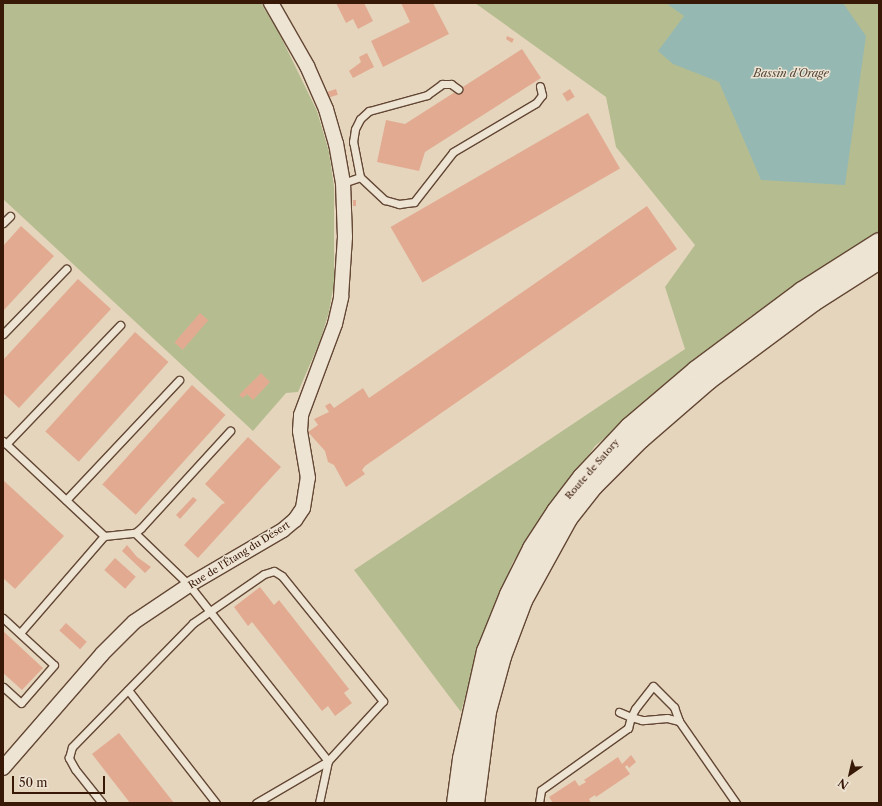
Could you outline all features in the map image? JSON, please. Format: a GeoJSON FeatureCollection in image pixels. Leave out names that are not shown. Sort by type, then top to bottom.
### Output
{"type":"FeatureCollection","features":[{"type":"Feature","properties":{"kind":"main road","name":"Route de Satory"},"geometry":{"type":"LineString","coordinates":[[456,803],[462,758],[486,651],[519,574],[556,511],[582,477],[629,427],[696,370],[802,291],[879,242]]}},
{"type":"Feature","properties":{"kind":"main road","name":"Route de Satory"},"geometry":{"type":"LineString","coordinates":[[473,798],[486,711],[501,656],[522,600],[567,518],[594,485],[640,438],[708,380],[813,301],[879,259]]}},
{"type":"Feature","properties":{"kind":"street","name":"Rue de l'Étang du Désert"},"geometry":{"type":"LineString","coordinates":[[3,768],[102,654],[134,622],[189,585],[283,530],[294,520],[303,508],[308,478],[300,431],[301,415],[335,324],[341,297],[345,237],[343,183],[336,144],[326,109],[307,66],[271,3]]}},
{"type":"Feature","properties":{"kind":"lane"},"geometry":{"type":"LineString","coordinates":[[458,89],[451,84],[442,84],[427,95],[368,111],[360,119],[355,129],[353,142],[360,177],[385,200],[399,204],[414,202],[453,152],[536,103],[542,95],[540,86]]}},
{"type":"Feature","properties":{"kind":"lane"},"geometry":{"type":"LineString","coordinates":[[343,183],[360,177]]}},
{"type":"Feature","properties":{"kind":"lane"},"geometry":{"type":"LineString","coordinates":[[3,223],[10,216]]}},
{"type":"Feature","properties":{"kind":"lane"},"geometry":{"type":"LineString","coordinates":[[3,334],[66,269]]}},
{"type":"Feature","properties":{"kind":"lane"},"geometry":{"type":"LineString","coordinates":[[104,536],[5,442],[120,325]]}},
{"type":"Feature","properties":{"kind":"lane"},"geometry":{"type":"LineString","coordinates":[[66,500],[179,380]]}},
{"type":"Feature","properties":{"kind":"lane"},"geometry":{"type":"LineString","coordinates":[[20,634],[104,536],[135,533],[230,431]]}},
{"type":"Feature","properties":{"kind":"lane"},"geometry":{"type":"LineString","coordinates":[[135,533],[189,585],[328,761]]}},
{"type":"Feature","properties":{"kind":"lane"},"geometry":{"type":"LineString","coordinates":[[102,803],[75,769],[69,758],[72,747],[193,623],[209,610],[264,574],[274,571],[282,576],[383,701],[328,761],[256,803]]}},
{"type":"Feature","properties":{"kind":"lane"},"geometry":{"type":"LineString","coordinates":[[3,618],[54,665],[21,703],[3,687]]}},
{"type":"Feature","properties":{"kind":"lane"},"geometry":{"type":"LineString","coordinates":[[540,803],[541,790],[628,728],[631,717],[653,686],[674,707],[679,721],[736,803]]}},
{"type":"Feature","properties":{"kind":"lane"},"geometry":{"type":"LineString","coordinates":[[128,690],[216,803]]}},
{"type":"Feature","properties":{"kind":"lane"},"geometry":{"type":"LineString","coordinates":[[620,712],[642,720],[667,718],[679,721]]}},
{"type":"Feature","properties":{"kind":"lane"},"geometry":{"type":"LineString","coordinates":[[319,803],[328,761]]}},
{"type":"Feature","properties":{"kind":"green space"},"geometry":{"type":"Polygon","coordinates":[[[3,3],[261,3],[278,31],[317,111],[329,152],[334,187],[334,283],[329,312],[320,341],[298,392],[286,393],[253,431],[3,199],[3,3]]]}},
{"type":"Feature","properties":{"kind":"green space"},"geometry":{"type":"Polygon","coordinates":[[[475,3],[879,3],[879,239],[751,316],[595,446],[513,562],[481,640],[461,712],[354,570],[685,349],[665,287],[695,245],[616,147],[606,97],[475,3]]]}},
{"type":"Feature","properties":{"kind":"water","name":"Bassin d'Orage"},"geometry":{"type":"Polygon","coordinates":[[[666,3],[843,3],[866,36],[845,185],[761,180],[719,82],[673,64],[658,51],[684,16],[666,3]]]}},
{"type":"Feature","properties":{"kind":"building"},"geometry":{"type":"Polygon","coordinates":[[[336,3],[364,3],[373,21],[358,29],[353,19],[346,23],[336,3]]]}},
{"type":"Feature","properties":{"kind":"building"},"geometry":{"type":"Polygon","coordinates":[[[401,3],[433,3],[449,34],[383,67],[371,41],[410,22],[401,3]]]}},
{"type":"Feature","properties":{"kind":"building"},"geometry":{"type":"Polygon","coordinates":[[[507,36],[514,39],[512,43],[506,39],[507,36]]]}},
{"type":"Feature","properties":{"kind":"building"},"geometry":{"type":"Polygon","coordinates":[[[522,49],[541,78],[425,152],[419,171],[377,162],[386,120],[405,124],[522,49]]]}},
{"type":"Feature","properties":{"kind":"building"},"geometry":{"type":"Polygon","coordinates":[[[367,53],[374,67],[353,78],[349,71],[361,62],[359,57],[367,53]]]}},
{"type":"Feature","properties":{"kind":"building"},"geometry":{"type":"Polygon","coordinates":[[[336,89],[338,95],[327,98],[326,92],[336,89]]]}},
{"type":"Feature","properties":{"kind":"building"},"geometry":{"type":"Polygon","coordinates":[[[570,89],[575,97],[567,101],[562,94],[570,89]]]}},
{"type":"Feature","properties":{"kind":"building"},"geometry":{"type":"Polygon","coordinates":[[[588,113],[620,168],[423,282],[391,227],[588,113]]]}},
{"type":"Feature","properties":{"kind":"building"},"geometry":{"type":"Polygon","coordinates":[[[353,200],[356,200],[356,206],[353,206],[353,200]]]}},
{"type":"Feature","properties":{"kind":"building"},"geometry":{"type":"Polygon","coordinates":[[[647,206],[677,249],[365,466],[362,470],[365,474],[346,487],[334,465],[328,462],[325,451],[308,432],[318,425],[314,419],[329,412],[325,406],[330,403],[334,408],[363,388],[369,398],[647,206]]]}},
{"type":"Feature","properties":{"kind":"building"},"geometry":{"type":"Polygon","coordinates":[[[21,226],[54,256],[3,311],[3,246],[21,226]]]}},
{"type":"Feature","properties":{"kind":"building"},"geometry":{"type":"Polygon","coordinates":[[[78,279],[111,309],[19,408],[3,393],[3,360],[78,279]]]}},
{"type":"Feature","properties":{"kind":"building"},"geometry":{"type":"Polygon","coordinates":[[[200,313],[208,320],[183,350],[174,342],[200,313]]]}},
{"type":"Feature","properties":{"kind":"building"},"geometry":{"type":"Polygon","coordinates":[[[135,332],[168,362],[79,462],[45,432],[135,332]]]}},
{"type":"Feature","properties":{"kind":"building"},"geometry":{"type":"Polygon","coordinates":[[[261,373],[270,382],[253,400],[247,394],[243,398],[239,395],[261,373]]]}},
{"type":"Feature","properties":{"kind":"building"},"geometry":{"type":"Polygon","coordinates":[[[192,385],[225,415],[136,515],[102,485],[192,385]]]}},
{"type":"Feature","properties":{"kind":"building"},"geometry":{"type":"Polygon","coordinates":[[[248,437],[281,467],[198,558],[184,545],[222,504],[225,503],[205,484],[248,437]]]}},
{"type":"Feature","properties":{"kind":"building"},"geometry":{"type":"Polygon","coordinates":[[[3,480],[64,536],[15,589],[3,578],[3,480]]]}},
{"type":"Feature","properties":{"kind":"building"},"geometry":{"type":"Polygon","coordinates":[[[193,497],[197,500],[180,519],[176,515],[193,497]]]}},
{"type":"Feature","properties":{"kind":"building"},"geometry":{"type":"Polygon","coordinates":[[[127,545],[137,557],[151,567],[145,573],[122,551],[127,545]]]}},
{"type":"Feature","properties":{"kind":"building"},"geometry":{"type":"Polygon","coordinates":[[[115,558],[136,577],[125,589],[104,570],[115,558]]]}},
{"type":"Feature","properties":{"kind":"building"},"geometry":{"type":"Polygon","coordinates":[[[260,587],[274,605],[279,600],[349,689],[344,693],[352,703],[335,716],[328,706],[322,711],[252,622],[248,626],[234,607],[260,587]]]}},
{"type":"Feature","properties":{"kind":"building"},"geometry":{"type":"Polygon","coordinates":[[[66,623],[87,642],[80,649],[59,630],[66,623]]]}},
{"type":"Feature","properties":{"kind":"building"},"geometry":{"type":"Polygon","coordinates":[[[3,631],[43,668],[22,690],[3,673],[3,631]]]}},
{"type":"Feature","properties":{"kind":"building"},"geometry":{"type":"Polygon","coordinates":[[[119,733],[174,803],[130,803],[92,754],[119,733]]]}},
{"type":"Feature","properties":{"kind":"building"},"geometry":{"type":"Polygon","coordinates":[[[631,755],[636,762],[629,768],[627,765],[625,767],[630,774],[596,797],[595,795],[589,799],[591,803],[553,803],[549,797],[575,780],[579,786],[586,782],[584,780],[618,757],[622,764],[631,755]]]}}]}
